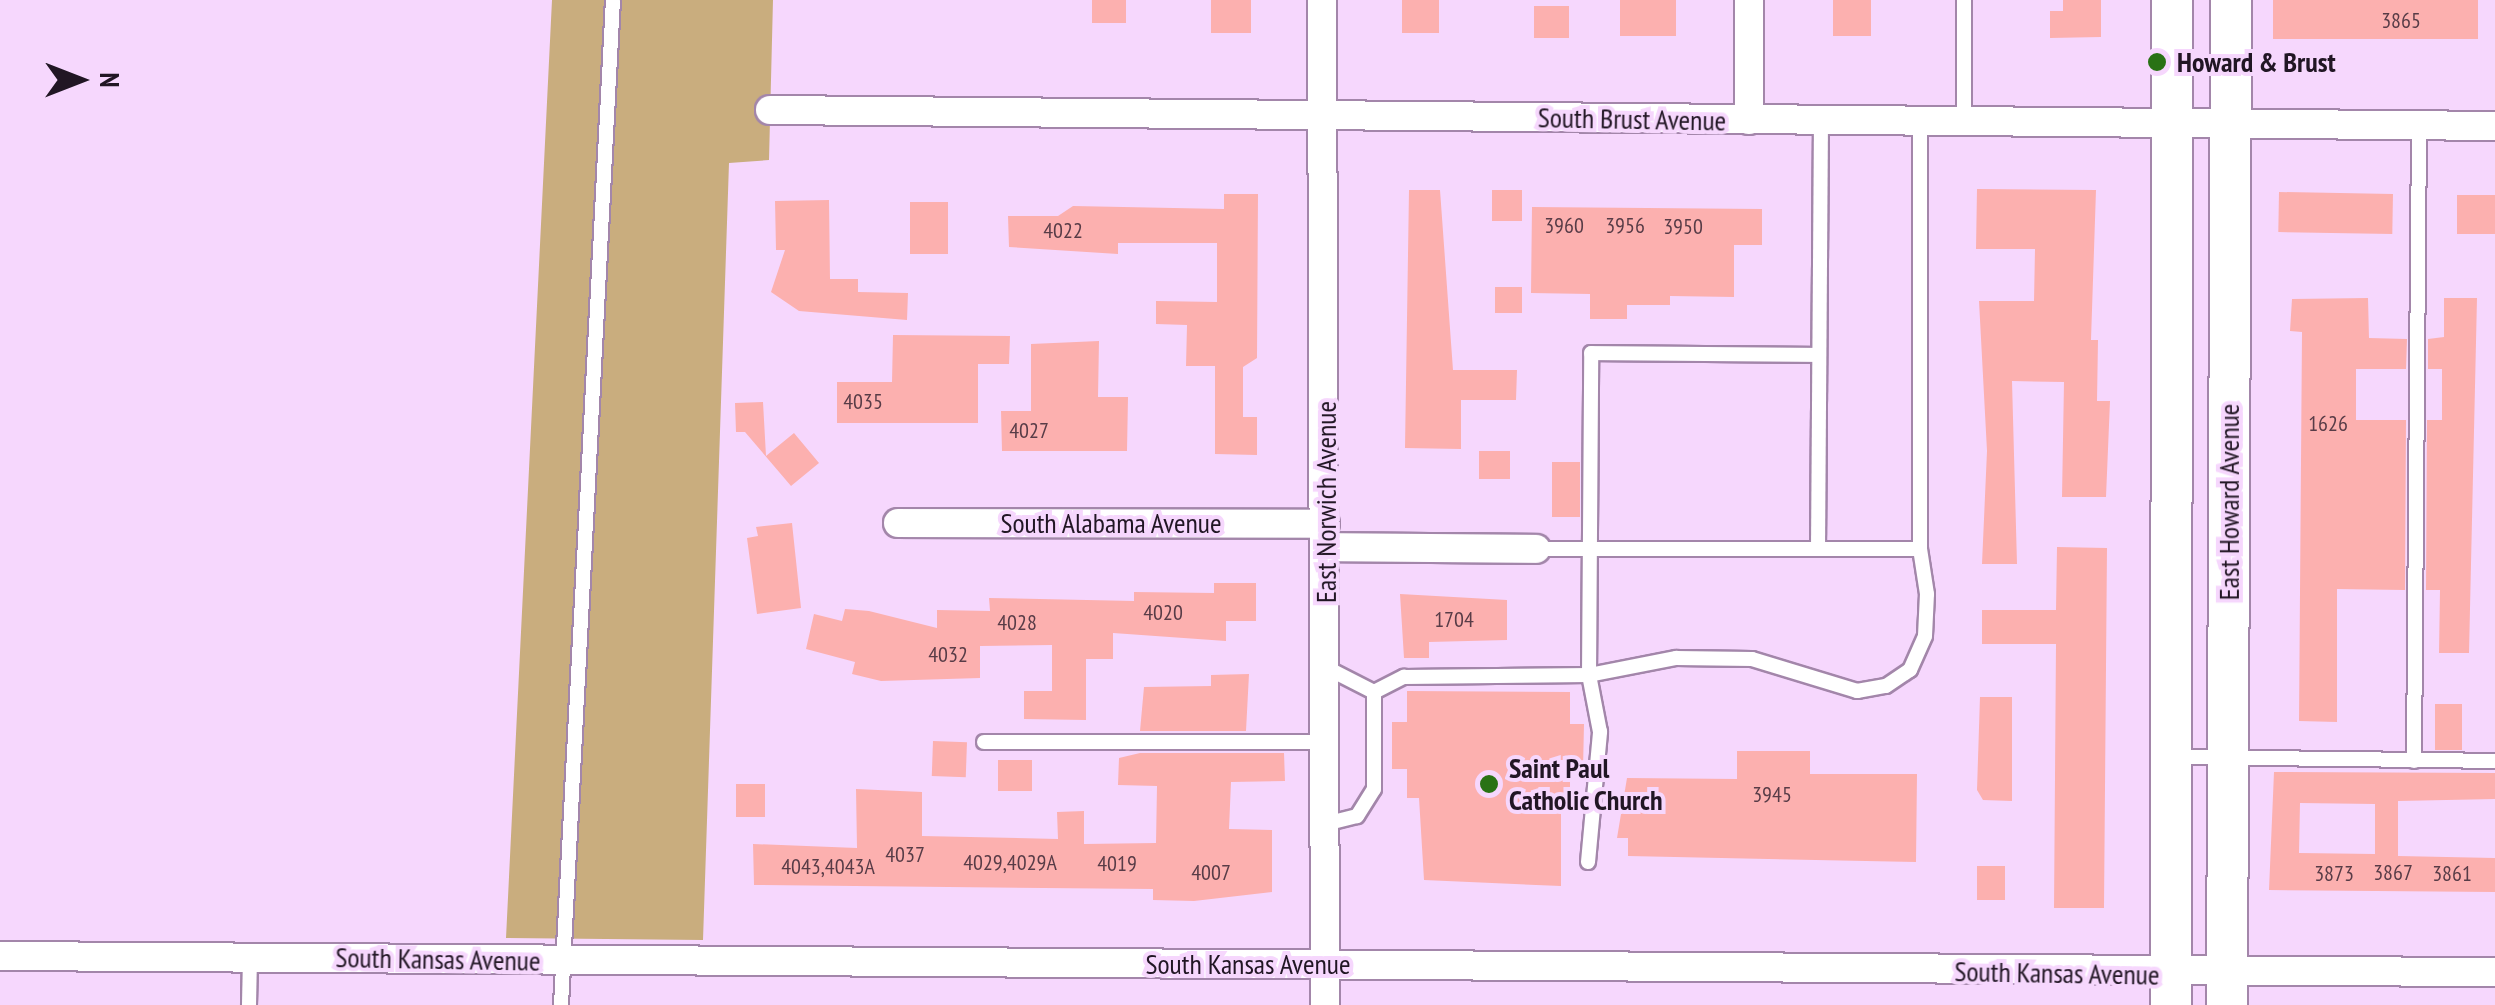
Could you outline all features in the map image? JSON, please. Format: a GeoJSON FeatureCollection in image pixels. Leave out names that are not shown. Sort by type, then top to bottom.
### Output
{"type":"FeatureCollection","features":[{"type":"Feature","properties":{"kind":"main road","name":"East Howard Avenue"},"geometry":{"type":"LineString","coordinates":[[2171,990],[2172,0]]}},
{"type":"Feature","properties":{"kind":"main road","name":"East Howard Avenue"},"geometry":{"type":"LineString","coordinates":[[2226,990],[2231,0]]}},
{"type":"Feature","properties":{"kind":"street","name":"East Norwich Avenue"},"geometry":{"type":"LineString","coordinates":[[1322,0],[1329,116],[1325,1005]]}},
{"type":"Feature","properties":{"kind":"street"},"geometry":{"type":"LineString","coordinates":[[1749,0],[1749,120]]}},
{"type":"Feature","properties":{"kind":"street","name":"South Brust Avenue"},"geometry":{"type":"LineString","coordinates":[[770,110],[2495,126]]}},
{"type":"Feature","properties":{"kind":"street","name":"South Alabama Avenue"},"geometry":{"type":"LineString","coordinates":[[898,523],[1325,535],[1536,549]]}},
{"type":"Feature","properties":{"kind":"street","name":"South Kansas Avenue"},"geometry":{"type":"LineString","coordinates":[[0,956],[1325,964],[2171,990],[2226,990],[2495,972]]}},
{"type":"Feature","properties":{"kind":"lane"},"geometry":{"type":"LineString","coordinates":[[561,1005],[613,0]]}},
{"type":"Feature","properties":{"kind":"lane"},"geometry":{"type":"LineString","coordinates":[[1964,0],[1964,122]]}},
{"type":"Feature","properties":{"kind":"lane"},"geometry":{"type":"LineString","coordinates":[[1818,549],[1820,120]]}},
{"type":"Feature","properties":{"kind":"lane"},"geometry":{"type":"LineString","coordinates":[[1374,692],[1404,678],[1588,675],[1676,658],[1752,659],[1828,687],[1886,686],[1910,670],[1926,636],[1920,549],[1920,121]]}},
{"type":"Feature","properties":{"kind":"lane"},"geometry":{"type":"LineString","coordinates":[[2414,761],[2419,128]]}},
{"type":"Feature","properties":{"kind":"lane"},"geometry":{"type":"LineString","coordinates":[[1588,862],[1600,732],[1588,675],[1591,353],[1819,355]]}},
{"type":"Feature","properties":{"kind":"lane"},"geometry":{"type":"LineString","coordinates":[[1536,549],[1920,549]]}},
{"type":"Feature","properties":{"kind":"lane"},"geometry":{"type":"LineString","coordinates":[[1325,667],[1374,692]]}},
{"type":"Feature","properties":{"kind":"lane"},"geometry":{"type":"LineString","coordinates":[[1325,824],[1357,816],[1374,789],[1374,692]]}},
{"type":"Feature","properties":{"kind":"lane"},"geometry":{"type":"LineString","coordinates":[[984,742],[1325,742]]}},
{"type":"Feature","properties":{"kind":"lane"},"geometry":{"type":"LineString","coordinates":[[2172,757],[2495,762]]}},
{"type":"Feature","properties":{"kind":"lane"},"geometry":{"type":"LineString","coordinates":[[250,956],[250,1005]]}},
{"type":"Feature","properties":{"kind":"shaded area"},"geometry":{"type":"Polygon","coordinates":[[[552,0],[773,0],[769,160],[729,163],[703,940],[506,938],[552,0]]]}},
{"type":"Feature","properties":{"kind":"building"},"geometry":{"type":"Polygon","coordinates":[[[1092,0],[1126,0],[1126,23],[1092,23],[1092,0]]]}},
{"type":"Feature","properties":{"kind":"building"},"geometry":{"type":"Polygon","coordinates":[[[1211,0],[1251,0],[1251,33],[1211,33],[1211,0]]]}},
{"type":"Feature","properties":{"kind":"building"},"geometry":{"type":"Polygon","coordinates":[[[1402,0],[1439,0],[1439,33],[1402,33],[1402,0]]]}},
{"type":"Feature","properties":{"kind":"building"},"geometry":{"type":"Polygon","coordinates":[[[1620,0],[1676,0],[1676,36],[1620,36],[1620,0]]]}},
{"type":"Feature","properties":{"kind":"building"},"geometry":{"type":"Polygon","coordinates":[[[1833,0],[1871,0],[1871,36],[1833,36],[1833,0]]]}},
{"type":"Feature","properties":{"kind":"building"},"geometry":{"type":"Polygon","coordinates":[[[2063,0],[2101,0],[2101,37],[2050,38],[2050,11],[2063,11],[2063,0]]]}},
{"type":"Feature","properties":{"kind":"building"},"geometry":{"type":"Polygon","coordinates":[[[2273,0],[2478,0],[2478,39],[2273,39],[2273,0]]]}},
{"type":"Feature","properties":{"kind":"building"},"geometry":{"type":"Polygon","coordinates":[[[1534,6],[1569,6],[1569,38],[1534,38],[1534,6]]]}},
{"type":"Feature","properties":{"kind":"building"},"geometry":{"type":"Polygon","coordinates":[[[1977,189],[2096,190],[2091,340],[2098,340],[2097,401],[2110,401],[2106,497],[2062,497],[2064,382],[2012,381],[2017,564],[1982,564],[1987,451],[1979,301],[2034,301],[2035,249],[1976,249],[1977,189]]]}},
{"type":"Feature","properties":{"kind":"building"},"geometry":{"type":"Polygon","coordinates":[[[1409,190],[1440,190],[1453,370],[1517,370],[1516,400],[1461,400],[1461,449],[1405,448],[1409,190]]]}},
{"type":"Feature","properties":{"kind":"building"},"geometry":{"type":"Polygon","coordinates":[[[1492,190],[1522,190],[1522,221],[1492,221],[1492,190]]]}},
{"type":"Feature","properties":{"kind":"building"},"geometry":{"type":"Polygon","coordinates":[[[2279,192],[2393,194],[2392,234],[2278,232],[2279,192]]]}},
{"type":"Feature","properties":{"kind":"building"},"geometry":{"type":"Polygon","coordinates":[[[1224,194],[1258,194],[1257,358],[1243,367],[1243,417],[1257,417],[1257,455],[1215,454],[1215,366],[1186,366],[1187,325],[1156,324],[1156,301],[1217,302],[1217,243],[1118,243],[1118,254],[1009,247],[1008,216],[1058,216],[1073,206],[1224,209],[1224,194]]]}},
{"type":"Feature","properties":{"kind":"building"},"geometry":{"type":"Polygon","coordinates":[[[2457,195],[2495,195],[2495,234],[2457,234],[2457,195]]]}},
{"type":"Feature","properties":{"kind":"building"},"geometry":{"type":"Polygon","coordinates":[[[829,200],[830,279],[858,279],[858,292],[908,293],[907,320],[799,311],[771,292],[785,250],[776,250],[775,201],[829,200]]]}},
{"type":"Feature","properties":{"kind":"building"},"geometry":{"type":"Polygon","coordinates":[[[910,202],[948,202],[948,254],[910,254],[910,202]]]}},
{"type":"Feature","properties":{"kind":"building"},"geometry":{"type":"Polygon","coordinates":[[[1532,207],[1762,209],[1762,245],[1734,245],[1734,297],[1670,296],[1670,305],[1627,305],[1627,319],[1590,319],[1590,294],[1531,293],[1532,207]]]}},
{"type":"Feature","properties":{"kind":"building"},"geometry":{"type":"Polygon","coordinates":[[[1495,287],[1522,287],[1522,313],[1495,313],[1495,287]]]}},
{"type":"Feature","properties":{"kind":"building"},"geometry":{"type":"Polygon","coordinates":[[[2368,298],[2369,338],[2407,339],[2406,369],[2356,369],[2356,420],[2406,420],[2405,590],[2337,589],[2337,722],[2299,721],[2302,332],[2290,331],[2292,299],[2368,298]]]}},
{"type":"Feature","properties":{"kind":"building"},"geometry":{"type":"Polygon","coordinates":[[[2444,298],[2477,298],[2469,653],[2439,653],[2440,590],[2426,590],[2427,420],[2442,420],[2442,369],[2428,369],[2428,339],[2444,337],[2444,298]]]}},
{"type":"Feature","properties":{"kind":"building"},"geometry":{"type":"Polygon","coordinates":[[[893,335],[1010,336],[1009,364],[978,364],[978,423],[837,423],[837,382],[892,382],[893,335]]]}},
{"type":"Feature","properties":{"kind":"building"},"geometry":{"type":"Polygon","coordinates":[[[1099,341],[1098,397],[1128,397],[1127,451],[1002,451],[1001,411],[1031,411],[1031,344],[1099,341]]]}},
{"type":"Feature","properties":{"kind":"building"},"geometry":{"type":"Polygon","coordinates":[[[763,402],[766,456],[794,433],[819,463],[791,486],[745,432],[736,432],[735,403],[763,402]]]}},
{"type":"Feature","properties":{"kind":"building"},"geometry":{"type":"Polygon","coordinates":[[[1479,451],[1510,451],[1510,479],[1479,479],[1479,451]]]}},
{"type":"Feature","properties":{"kind":"building"},"geometry":{"type":"Polygon","coordinates":[[[1552,462],[1580,462],[1580,517],[1552,517],[1552,462]]]}},
{"type":"Feature","properties":{"kind":"building"},"geometry":{"type":"Polygon","coordinates":[[[792,523],[801,608],[757,614],[747,538],[758,536],[756,527],[792,523]]]}},
{"type":"Feature","properties":{"kind":"building"},"geometry":{"type":"Polygon","coordinates":[[[2057,547],[2107,548],[2104,908],[2054,908],[2056,644],[1982,644],[1982,610],[2056,610],[2057,547]]]}},
{"type":"Feature","properties":{"kind":"building"},"geometry":{"type":"Polygon","coordinates":[[[1214,583],[1256,583],[1256,621],[1226,621],[1226,641],[1113,633],[1113,659],[1086,659],[1086,720],[1024,719],[1024,691],[1052,691],[1052,645],[980,646],[980,678],[881,681],[852,674],[855,662],[806,649],[814,614],[842,621],[845,609],[869,611],[937,628],[937,610],[990,611],[989,598],[1134,601],[1134,592],[1214,593],[1214,583]]]}},
{"type":"Feature","properties":{"kind":"building"},"geometry":{"type":"Polygon","coordinates":[[[1400,594],[1507,600],[1507,640],[1429,642],[1429,658],[1404,658],[1400,594]]]}},
{"type":"Feature","properties":{"kind":"building"},"geometry":{"type":"Polygon","coordinates":[[[1249,674],[1246,731],[1140,731],[1144,687],[1211,686],[1211,675],[1249,674]]]}},
{"type":"Feature","properties":{"kind":"building","name":"Saint Paul Catholic Church"},"geometry":{"type":"Polygon","coordinates":[[[1407,691],[1570,692],[1570,724],[1584,724],[1583,770],[1570,770],[1570,799],[1561,799],[1561,886],[1424,880],[1419,798],[1407,798],[1407,769],[1392,769],[1392,722],[1407,722],[1407,691]]]}},
{"type":"Feature","properties":{"kind":"building"},"geometry":{"type":"Polygon","coordinates":[[[1980,697],[2012,697],[2012,801],[1983,800],[1977,790],[1980,697]]]}},
{"type":"Feature","properties":{"kind":"building"},"geometry":{"type":"Polygon","coordinates":[[[2435,704],[2462,704],[2462,750],[2435,750],[2435,704]]]}},
{"type":"Feature","properties":{"kind":"building"},"geometry":{"type":"Polygon","coordinates":[[[933,741],[967,742],[966,777],[932,776],[933,741]]]}},
{"type":"Feature","properties":{"kind":"building"},"geometry":{"type":"Polygon","coordinates":[[[1737,751],[1810,751],[1810,774],[1917,774],[1916,862],[1628,856],[1628,838],[1617,838],[1627,778],[1737,779],[1737,751]]]}},
{"type":"Feature","properties":{"kind":"building"},"geometry":{"type":"Polygon","coordinates":[[[1140,753],[1284,753],[1285,781],[1231,782],[1229,829],[1272,830],[1272,892],[1194,901],[1153,900],[1153,889],[754,885],[753,844],[857,848],[856,789],[922,792],[922,836],[1058,839],[1057,812],[1084,811],[1084,844],[1156,843],[1157,786],[1118,785],[1119,758],[1140,753]]]}},
{"type":"Feature","properties":{"kind":"building"},"geometry":{"type":"Polygon","coordinates":[[[998,760],[1032,760],[1032,791],[998,791],[998,760]]]}},
{"type":"Feature","properties":{"kind":"building"},"geometry":{"type":"Polygon","coordinates":[[[2274,772],[2495,773],[2495,799],[2398,801],[2398,856],[2495,858],[2495,892],[2269,890],[2274,772]],[[2300,803],[2299,853],[2375,854],[2375,804],[2300,803]]]}},
{"type":"Feature","properties":{"kind":"building"},"geometry":{"type":"Polygon","coordinates":[[[736,784],[765,784],[765,817],[736,817],[736,784]]]}},
{"type":"Feature","properties":{"kind":"building"},"geometry":{"type":"Polygon","coordinates":[[[1977,866],[2005,866],[2005,900],[1977,900],[1977,866]]]}},
{"type":"Feature","properties":{"kind":"place","name":"Howard & Brust"},"geometry":{"type":"Point","coordinates":[2157,62]}},
{"type":"Feature","properties":{"kind":"place","name":"Saint Paul Catholic Church"},"geometry":{"type":"Point","coordinates":[1489,784]}}]}
